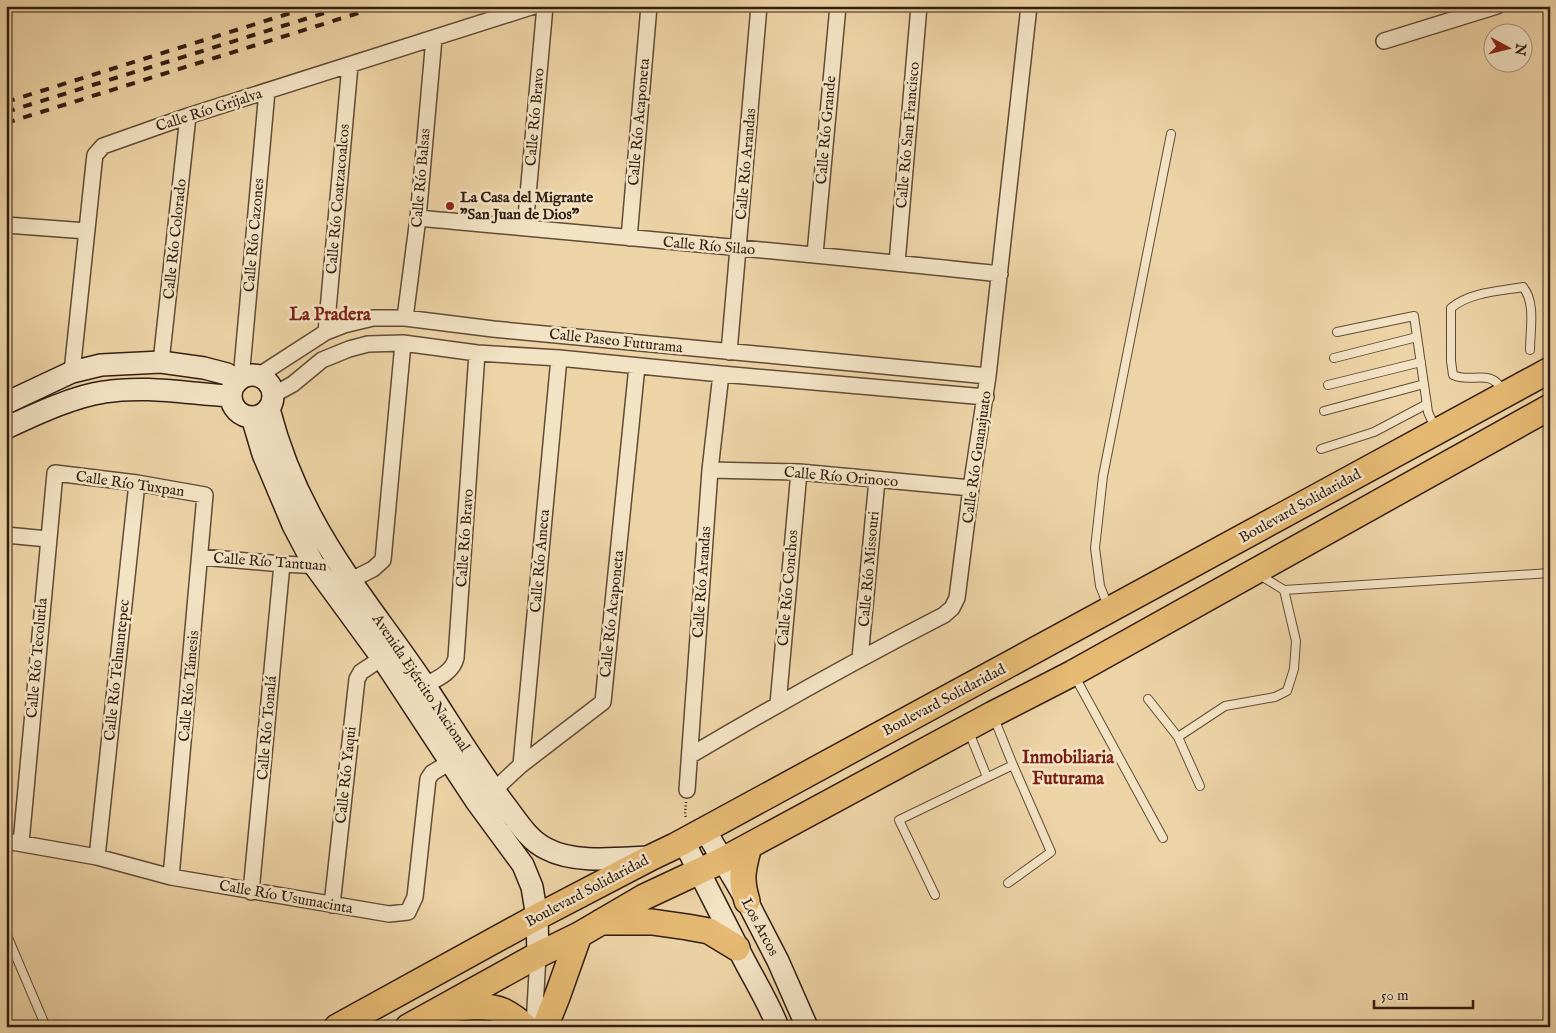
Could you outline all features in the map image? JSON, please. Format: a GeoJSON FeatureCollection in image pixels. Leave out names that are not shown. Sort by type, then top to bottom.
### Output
{"type":"FeatureCollection","features":[{"type":"Feature","properties":{"kind":"highway","name":"Boulevard Solidaridad"},"geometry":{"type":"LineString","coordinates":[[337,1027],[537,917],[694,836],[1550,370]]}},
{"type":"Feature","properties":{"kind":"highway"},"geometry":{"type":"LineString","coordinates":[[408,1027],[644,897],[723,860],[993,714],[1073,674],[1550,407]]}},
{"type":"Feature","properties":{"kind":"highway"},"geometry":{"type":"LineString","coordinates":[[856,787],[883,763],[971,712],[977,706],[978,699],[969,685]]}},
{"type":"Feature","properties":{"kind":"highway"},"geometry":{"type":"LineString","coordinates":[[746,901],[742,884],[749,846]]}},
{"type":"Feature","properties":{"kind":"highway"},"geometry":{"type":"LineString","coordinates":[[588,929],[652,922],[709,931],[737,948]]}},
{"type":"Feature","properties":{"kind":"highway"},"geometry":{"type":"LineString","coordinates":[[545,1027],[588,929]]}},
{"type":"Feature","properties":{"kind":"highway"},"geometry":{"type":"LineString","coordinates":[[434,1011],[461,1006],[501,1009],[517,1019],[525,1027]]}},
{"type":"Feature","properties":{"kind":"main road"},"geometry":{"type":"LineString","coordinates":[[6,403],[72,372],[101,365],[161,362],[204,368],[227,374],[242,383]]}},
{"type":"Feature","properties":{"kind":"main road"},"geometry":{"type":"LineString","coordinates":[[6,428],[77,399],[104,392],[265,380],[270,386],[264,407],[240,413],[232,403],[242,383]]}},
{"type":"Feature","properties":{"kind":"main road","name":"Avenida Ejército Nacional"},"geometry":{"type":"LineString","coordinates":[[264,407],[263,454],[293,525],[314,566],[382,658],[416,690],[485,796],[523,865],[532,887],[537,917],[538,955]]}},
{"type":"Feature","properties":{"kind":"main road","name":"Avenida Ejército Nacional"},"geometry":{"type":"LineString","coordinates":[[264,407],[311,516],[346,573],[398,649],[450,762],[485,796],[520,825],[534,841],[562,856],[596,859],[652,857]]}},
{"type":"Feature","properties":{"kind":"main road","name":"Los Arcos"},"geometry":{"type":"LineString","coordinates":[[694,836],[723,860],[778,961],[808,1027]]}},
{"type":"Feature","properties":{"kind":"main road","name":"Los Arcos"},"geometry":{"type":"LineString","coordinates":[[694,836],[699,872],[729,928],[737,948],[769,1005],[778,1027]]}},
{"type":"Feature","properties":{"kind":"street","name":"Calle Río Grijalva"},"geometry":{"type":"LineString","coordinates":[[72,372],[94,163],[98,150],[111,142],[188,116],[534,6]]}},
{"type":"Feature","properties":{"kind":"street","name":"Calle Río Bravo"},"geometry":{"type":"LineString","coordinates":[[525,228],[545,6]]}},
{"type":"Feature","properties":{"kind":"street","name":"Calle Río Acaponeta"},"geometry":{"type":"LineString","coordinates":[[629,238],[649,6]]}},
{"type":"Feature","properties":{"kind":"street","name":"Calle Río Arandas"},"geometry":{"type":"LineString","coordinates":[[729,352],[759,6]]}},
{"type":"Feature","properties":{"kind":"street","name":"Calle Río Grande"},"geometry":{"type":"LineString","coordinates":[[815,254],[838,6]]}},
{"type":"Feature","properties":{"kind":"street","name":"Calle Río San Francisco"},"geometry":{"type":"LineString","coordinates":[[897,263],[919,6]]}},
{"type":"Feature","properties":{"kind":"street","name":"Calle Río Guanajuato"},"geometry":{"type":"LineString","coordinates":[[691,755],[860,658],[944,615],[952,608],[957,598],[971,488],[986,397],[1029,6]]}},
{"type":"Feature","properties":{"kind":"street"},"geometry":{"type":"LineString","coordinates":[[1384,40],[1497,6]]}},
{"type":"Feature","properties":{"kind":"street","name":"Calle Río Balsas"},"geometry":{"type":"LineString","coordinates":[[405,318],[418,218],[434,38]]}},
{"type":"Feature","properties":{"kind":"street","name":"Calle Río Coatzacoalcos"},"geometry":{"type":"LineString","coordinates":[[326,332],[350,65]]}},
{"type":"Feature","properties":{"kind":"street","name":"Calle Río Cazones"},"geometry":{"type":"LineString","coordinates":[[242,383],[267,91]]}},
{"type":"Feature","properties":{"kind":"street","name":"Calle Río Colorado"},"geometry":{"type":"LineString","coordinates":[[161,362],[188,116]]}},
{"type":"Feature","properties":{"kind":"street","name":"Calle Río Silao"},"geometry":{"type":"LineString","coordinates":[[418,218],[815,254],[1000,274]]}},
{"type":"Feature","properties":{"kind":"street"},"geometry":{"type":"LineString","coordinates":[[6,225],[87,231]]}},
{"type":"Feature","properties":{"kind":"street","name":"Calle Paseo Futurama"},"geometry":{"type":"LineString","coordinates":[[242,383],[326,332],[372,318],[405,318],[526,332],[988,376]]}},
{"type":"Feature","properties":{"kind":"street"},"geometry":{"type":"LineString","coordinates":[[522,355],[526,332]]}},
{"type":"Feature","properties":{"kind":"street"},"geometry":{"type":"LineString","coordinates":[[346,573],[373,569],[383,560],[403,343]]}},
{"type":"Feature","properties":{"kind":"street","name":"Calle Paseo Futurama"},"geometry":{"type":"LineString","coordinates":[[264,407],[322,360],[349,349],[368,344],[403,343],[477,353],[559,358],[986,397]]}},
{"type":"Feature","properties":{"kind":"street"},"geometry":{"type":"LineString","coordinates":[[682,369],[684,347]]}},
{"type":"Feature","properties":{"kind":"street","name":"Calle Río Bravo"},"geometry":{"type":"LineString","coordinates":[[416,690],[449,672],[456,658],[477,353]]}},
{"type":"Feature","properties":{"kind":"street"},"geometry":{"type":"LineString","coordinates":[[746,376],[749,354]]}},
{"type":"Feature","properties":{"kind":"street","name":"Calle Río Ameca"},"geometry":{"type":"LineString","coordinates":[[521,765],[559,358]]}},
{"type":"Feature","properties":{"kind":"street","name":"Calle Río Acaponeta"},"geometry":{"type":"LineString","coordinates":[[485,796],[521,765],[603,702],[637,366]]}},
{"type":"Feature","properties":{"kind":"street","name":"Calle Río Arandas"},"geometry":{"type":"LineString","coordinates":[[687,790],[710,470],[720,374]]}},
{"type":"Feature","properties":{"kind":"street","name":"Calle Río Orinoco"},"geometry":{"type":"LineString","coordinates":[[710,470],[799,472],[971,488]]}},
{"type":"Feature","properties":{"kind":"street","name":"Calle Río Conchos"},"geometry":{"type":"LineString","coordinates":[[778,704],[799,472]]}},
{"type":"Feature","properties":{"kind":"street","name":"Calle Río Tuxpan"},"geometry":{"type":"LineString","coordinates":[[55,473],[137,483],[205,495]]}},
{"type":"Feature","properties":{"kind":"street","name":"Calle Río Tecolutla"},"geometry":{"type":"LineString","coordinates":[[14,842],[55,473]]}},
{"type":"Feature","properties":{"kind":"street","name":"Calle Río Missouri"},"geometry":{"type":"LineString","coordinates":[[860,658],[877,480]]}},
{"type":"Feature","properties":{"kind":"street","name":"Calle Río Tehuantepec"},"geometry":{"type":"LineString","coordinates":[[97,857],[137,483]]}},
{"type":"Feature","properties":{"kind":"street","name":"Calle Río Támesis"},"geometry":{"type":"LineString","coordinates":[[171,877],[201,557],[205,495]]}},
{"type":"Feature","properties":{"kind":"street"},"geometry":{"type":"LineString","coordinates":[[6,535],[48,539]]}},
{"type":"Feature","properties":{"kind":"street","name":"Calle Río Tantuan"},"geometry":{"type":"LineString","coordinates":[[201,557],[314,566],[346,573]]}},
{"type":"Feature","properties":{"kind":"street","name":"Calle Río Tonalá"},"geometry":{"type":"LineString","coordinates":[[251,892],[282,564]]}},
{"type":"Feature","properties":{"kind":"street","name":"Calle Río Yaqui"},"geometry":{"type":"LineString","coordinates":[[332,905],[357,679],[360,672],[382,658]]}},
{"type":"Feature","properties":{"kind":"street","name":"Calle Río Usumacinta"},"geometry":{"type":"LineString","coordinates":[[14,842],[97,857],[171,877],[251,892],[389,914],[408,912],[414,896],[428,779],[432,773],[450,762]]}},
{"type":"Feature","properties":{"kind":"street"},"geometry":{"type":"LineString","coordinates":[[534,1027],[538,955]]}},
{"type":"Feature","properties":{"kind":"lane"},"geometry":{"type":"LineString","coordinates":[[1109,610],[1100,586],[1095,548],[1103,476],[1171,134]]}},
{"type":"Feature","properties":{"kind":"lane"},"geometry":{"type":"LineString","coordinates":[[1505,395],[1499,383],[1494,379],[1487,377],[1461,379],[1453,375],[1451,362],[1451,308],[1459,301],[1523,287],[1529,294],[1531,306],[1530,350]]}},
{"type":"Feature","properties":{"kind":"lane"},"geometry":{"type":"LineString","coordinates":[[1337,332],[1414,316],[1428,412],[1437,432]]}},
{"type":"Feature","properties":{"kind":"lane"},"geometry":{"type":"LineString","coordinates":[[1334,358],[1417,337]]}},
{"type":"Feature","properties":{"kind":"lane"},"geometry":{"type":"LineString","coordinates":[[1328,385],[1420,362]]}},
{"type":"Feature","properties":{"kind":"lane"},"geometry":{"type":"LineString","coordinates":[[1324,411],[1424,384]]}},
{"type":"Feature","properties":{"kind":"lane"},"geometry":{"type":"LineString","coordinates":[[1321,449],[1374,432],[1427,404]]}},
{"type":"Feature","properties":{"kind":"lane"},"geometry":{"type":"LineString","coordinates":[[1254,572],[1284,590],[1550,573]]}},
{"type":"Feature","properties":{"kind":"lane"},"geometry":{"type":"LineString","coordinates":[[1178,737],[1225,706],[1274,697],[1287,691],[1294,669],[1296,641],[1284,590]]}},
{"type":"Feature","properties":{"kind":"lane"},"geometry":{"type":"LineString","coordinates":[[1073,674],[1163,838]]}},
{"type":"Feature","properties":{"kind":"lane"},"geometry":{"type":"LineString","coordinates":[[1148,699],[1178,737],[1200,786]]}},
{"type":"Feature","properties":{"kind":"lane"},"geometry":{"type":"LineString","coordinates":[[993,714],[1051,852],[1008,884]]}},
{"type":"Feature","properties":{"kind":"lane"},"geometry":{"type":"LineString","coordinates":[[967,728],[987,777]]}},
{"type":"Feature","properties":{"kind":"lane"},"geometry":{"type":"LineString","coordinates":[[935,895],[899,820],[1013,764]]}},
{"type":"Feature","properties":{"kind":"lane"},"geometry":{"type":"LineString","coordinates":[[6,933],[46,1027]]}},
{"type":"Feature","properties":{"kind":"path"},"geometry":{"type":"LineString","coordinates":[[687,790],[685,814],[694,836]]}},
{"type":"Feature","properties":{"kind":"railway"},"geometry":{"type":"LineString","coordinates":[[6,102],[313,6]]}},
{"type":"Feature","properties":{"kind":"railway"},"geometry":{"type":"LineString","coordinates":[[6,112],[347,6]]}},
{"type":"Feature","properties":{"kind":"railway"},"geometry":{"type":"LineString","coordinates":[[6,123],[381,6]]}},
{"type":"Feature","properties":{"kind":"place","name":"La Casa del Migrante \"San Juan de Dios\""},"geometry":{"type":"Point","coordinates":[450,206]}},
{"type":"Feature","properties":{"kind":"district","name":"La Pradera"},"geometry":{"type":"Point","coordinates":[330,315]}},
{"type":"Feature","properties":{"kind":"district","name":"Inmobiliaria Futurama"},"geometry":{"type":"Point","coordinates":[1068,768]}}]}
